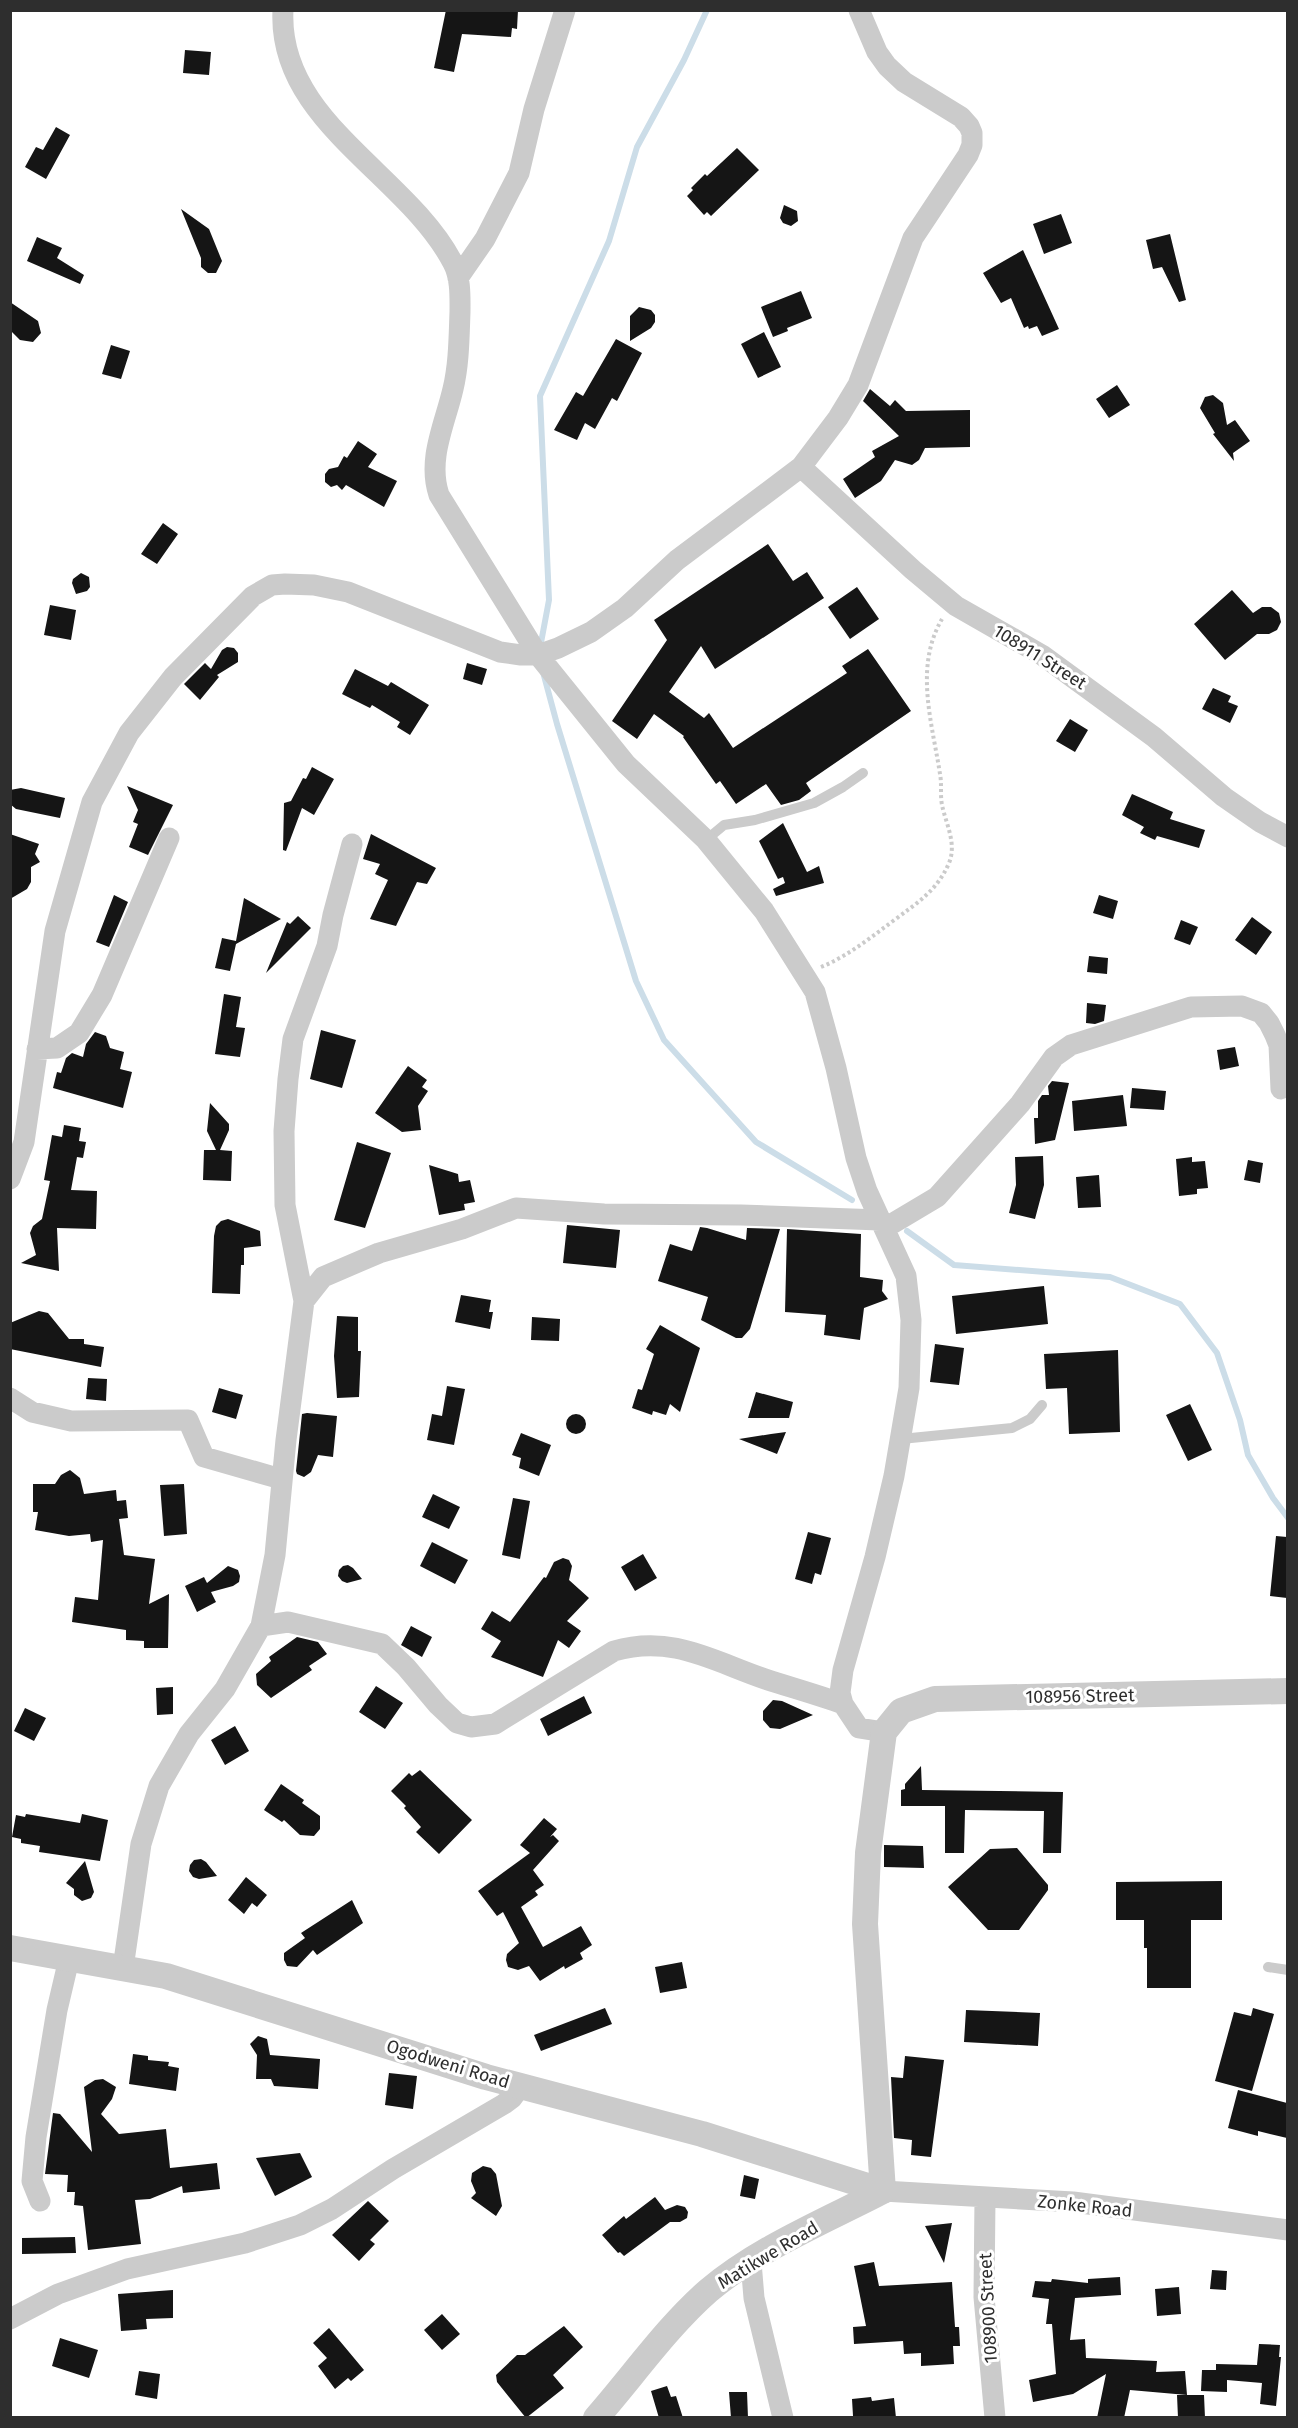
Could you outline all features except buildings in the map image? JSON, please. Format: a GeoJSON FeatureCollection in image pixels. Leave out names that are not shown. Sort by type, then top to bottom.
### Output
{"type":"FeatureCollection","features":[{"type":"Feature","properties":{"kind":"street"},"geometry":{"type":"LineString","coordinates":[[283,10],[282,32],[296,79],[318,111],[406,199],[454,264],[458,278],[459,347],[453,389],[436,453],[435,482],[444,503],[538,655],[626,764],[706,840],[764,911],[815,992],[836,1068],[856,1158],[906,1276],[911,1320],[909,1388],[901,1439],[875,1557],[843,1670],[840,1693],[843,1704],[859,1728],[884,1732],[868,1853],[865,1924],[883,2191]]}},
{"type":"Feature","properties":{"kind":"street"},"geometry":{"type":"LineString","coordinates":[[458,278],[485,239],[519,173],[534,109],[565,10]]}},
{"type":"Feature","properties":{"kind":"street"},"geometry":{"type":"LineString","coordinates":[[10,1179],[24,1142],[56,931],[92,802],[136,724],[173,677],[253,596],[272,585],[285,584],[314,585],[348,591],[500,652],[521,656],[538,655],[591,632],[625,608],[677,560],[801,467],[838,418],[858,385],[913,238],[968,155],[972,145],[972,133],[961,117],[904,82],[887,66],[877,51],[859,10]]}},
{"type":"Feature","properties":{"kind":"street","name":"108911 Street"},"geometry":{"type":"LineString","coordinates":[[801,467],[952,603],[1051,661],[1154,737],[1224,797],[1260,822],[1287,837]]}},
{"type":"Feature","properties":{"kind":"street"},"geometry":{"type":"LineString","coordinates":[[37,1049],[57,1048],[79,1033],[102,995],[169,838]]}},
{"type":"Feature","properties":{"kind":"street"},"geometry":{"type":"LineString","coordinates":[[123,1968],[141,1844],[159,1786],[189,1734],[225,1689],[261,1626],[275,1555],[281,1479],[304,1301],[285,1205],[284,1131],[288,1079],[293,1039],[327,946],[352,844]]}},
{"type":"Feature","properties":{"kind":"street"},"geometry":{"type":"LineString","coordinates":[[304,1301],[323,1277],[337,1270],[379,1253],[462,1229],[516,1208],[604,1214],[741,1215],[883,1224],[937,1197],[1020,1104],[1053,1057],[1071,1045],[1191,1007],[1242,1006],[1261,1013],[1279,1045],[1281,1089]]}},
{"type":"Feature","properties":{"kind":"street"},"geometry":{"type":"LineString","coordinates":[[10,1398],[32,1412],[71,1421],[188,1420],[204,1457],[281,1479]]}},
{"type":"Feature","properties":{"kind":"street"},"geometry":{"type":"LineString","coordinates":[[261,1626],[288,1622],[382,1644],[457,1723],[471,1727],[495,1724],[614,1651],[651,1644],[699,1654],[767,1680],[843,1704]]}},
{"type":"Feature","properties":{"kind":"street","name":"108956 Street"},"geometry":{"type":"LineString","coordinates":[[884,1732],[901,1711],[935,1700],[1287,1691]]}},
{"type":"Feature","properties":{"kind":"street","name":"Ogodweni Road"},"geometry":{"type":"LineString","coordinates":[[10,1948],[166,1976],[520,2087],[702,2134],[883,2191]]}},
{"type":"Feature","properties":{"kind":"street"},"geometry":{"type":"LineString","coordinates":[[40,2201],[33,2181],[36,2137],[57,2010],[69,1959]]}},
{"type":"Feature","properties":{"kind":"street"},"geometry":{"type":"LineString","coordinates":[[10,2319],[58,2294],[128,2269],[245,2243],[300,2225],[332,2209],[393,2169],[504,2104],[520,2087]]}},
{"type":"Feature","properties":{"kind":"street","name":"Zonke Road"},"geometry":{"type":"LineString","coordinates":[[883,2191],[1073,2202],[1287,2230]]}},
{"type":"Feature","properties":{"kind":"street","name":"Matikwe Road"},"geometry":{"type":"LineString","coordinates":[[596,2418],[690,2308],[710,2290],[751,2262],[883,2191]]}},
{"type":"Feature","properties":{"kind":"street","name":"108900 Street"},"geometry":{"type":"LineString","coordinates":[[985,2198],[984,2297],[995,2418]]}},
{"type":"Feature","properties":{"kind":"street"},"geometry":{"type":"LineString","coordinates":[[751,2262],[754,2298],[783,2418]]}},
{"type":"Feature","properties":{"kind":"lane"},"geometry":{"type":"LineString","coordinates":[[706,840],[724,825],[766,818],[814,803],[843,788],[863,772]]}},
{"type":"Feature","properties":{"kind":"lane"},"geometry":{"type":"LineString","coordinates":[[901,1439],[1012,1428],[1030,1419],[1041,1405]]}},
{"type":"Feature","properties":{"kind":"lane"},"geometry":{"type":"LineString","coordinates":[[1268,1966],[1287,1970]]}},
{"type":"Feature","properties":{"kind":"path"},"geometry":{"type":"LineString","coordinates":[[804,975],[843,958],[933,891],[950,861],[952,840],[942,804],[940,775],[925,682],[926,666],[936,629],[952,603]]}},
{"type":"Feature","properties":{"kind":"waterway"},"geometry":{"type":"LineString","coordinates":[[540,648],[549,600],[540,396],[609,241],[637,147],[684,60],[707,10]]}},
{"type":"Feature","properties":{"kind":"waterway"},"geometry":{"type":"LineString","coordinates":[[543,672],[636,981],[664,1040],[756,1142],[852,1200]]}},
{"type":"Feature","properties":{"kind":"waterway"},"geometry":{"type":"LineString","coordinates":[[907,1231],[954,1265],[1110,1277],[1180,1304],[1217,1353],[1240,1420],[1248,1455],[1273,1498],[1288,1518]]}}]}
